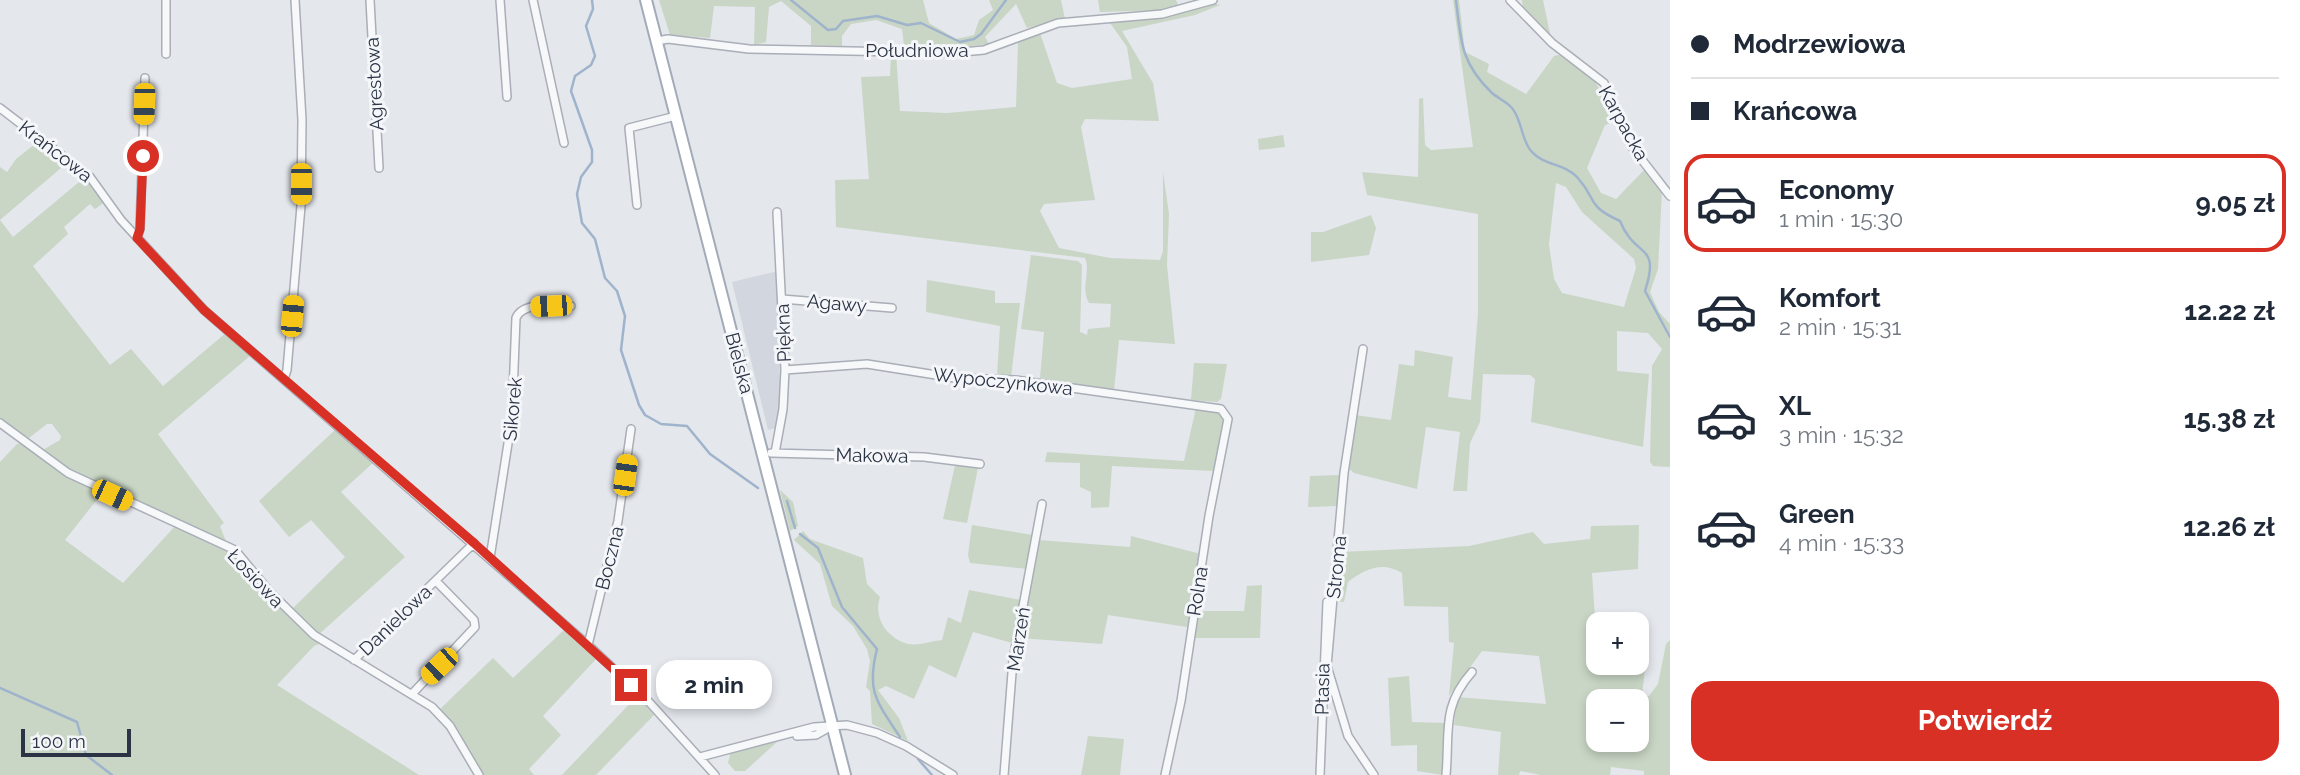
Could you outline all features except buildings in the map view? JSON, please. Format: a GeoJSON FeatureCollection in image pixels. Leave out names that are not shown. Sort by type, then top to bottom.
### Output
{"type":"FeatureCollection","features":[{"type":"Feature","properties":{"kind":"main road","name":"Bielska"},"geometry":{"type":"LineString","coordinates":[[646,0],[769,454],[845,775]]}},
{"type":"Feature","properties":{"kind":"street"},"geometry":{"type":"LineString","coordinates":[[166,0],[166,54]]}},
{"type":"Feature","properties":{"kind":"street"},"geometry":{"type":"LineString","coordinates":[[284,379],[287,370],[301,205],[302,120],[295,0]]}},
{"type":"Feature","properties":{"kind":"street","name":"Agrestowa"},"geometry":{"type":"LineString","coordinates":[[370,0],[379,168]]}},
{"type":"Feature","properties":{"kind":"street"},"geometry":{"type":"LineString","coordinates":[[499,0],[507,97]]}},
{"type":"Feature","properties":{"kind":"street"},"geometry":{"type":"LineString","coordinates":[[533,0],[564,144]]}},
{"type":"Feature","properties":{"kind":"street","name":"Południowa"},"geometry":{"type":"LineString","coordinates":[[657,41],[668,39],[749,49],[951,53],[984,50],[1058,23],[1162,14],[1213,0]]}},
{"type":"Feature","properties":{"kind":"street","name":"Karpacka"},"geometry":{"type":"LineString","coordinates":[[1510,0],[1552,43],[1604,83],[1632,147],[1670,196]]}},
{"type":"Feature","properties":{"kind":"street"},"geometry":{"type":"LineString","coordinates":[[137,238],[140,229],[145,78]]}},
{"type":"Feature","properties":{"kind":"street","name":"Krańcowa"},"geometry":{"type":"LineString","coordinates":[[0,108],[90,177],[137,238],[204,310],[588,645],[650,703],[715,775]]}},
{"type":"Feature","properties":{"kind":"street"},"geometry":{"type":"LineString","coordinates":[[637,205],[629,128],[676,116]]}},
{"type":"Feature","properties":{"kind":"street","name":"Piękna"},"geometry":{"type":"LineString","coordinates":[[769,454],[783,409],[785,370],[777,212]]}},
{"type":"Feature","properties":{"kind":"street","name":"Agawy"},"geometry":{"type":"LineString","coordinates":[[782,299],[892,308]]}},
{"type":"Feature","properties":{"kind":"street","name":"Sikorek"},"geometry":{"type":"LineString","coordinates":[[490,558],[512,418],[516,318],[527,307],[571,306]]}},
{"type":"Feature","properties":{"kind":"street","name":"Stroma"},"geometry":{"type":"LineString","coordinates":[[1363,349],[1344,473],[1327,666],[1348,736],[1374,775]]}},
{"type":"Feature","properties":{"kind":"street","name":"Wypoczynkowa"},"geometry":{"type":"LineString","coordinates":[[785,370],[866,364],[955,378],[1014,380],[1221,409]]}},
{"type":"Feature","properties":{"kind":"street","name":"Rolna"},"geometry":{"type":"LineString","coordinates":[[1165,775],[1181,701],[1209,516],[1228,419],[1221,409]]}},
{"type":"Feature","properties":{"kind":"street","name":"Łosiowa"},"geometry":{"type":"LineString","coordinates":[[0,423],[68,473],[235,550],[286,609],[324,643],[432,707],[450,726],[479,775]]}},
{"type":"Feature","properties":{"kind":"street","name":"Boczna"},"geometry":{"type":"LineString","coordinates":[[588,645],[618,522],[631,429]]}},
{"type":"Feature","properties":{"kind":"street","name":"Makowa"},"geometry":{"type":"LineString","coordinates":[[769,454],[925,457],[980,464]]}},
{"type":"Feature","properties":{"kind":"street","name":"Marzeń"},"geometry":{"type":"LineString","coordinates":[[1003,775],[1013,660],[1042,504]]}},
{"type":"Feature","properties":{"kind":"street","name":"Danielowa"},"geometry":{"type":"LineString","coordinates":[[354,660],[474,543]]}},
{"type":"Feature","properties":{"kind":"street","name":"Danielowa"},"geometry":{"type":"LineString","coordinates":[[412,694],[475,627],[474,620],[436,581]]}},
{"type":"Feature","properties":{"kind":"street","name":"Ptasia"},"geometry":{"type":"LineString","coordinates":[[1320,775],[1327,602]]}},
{"type":"Feature","properties":{"kind":"street"},"geometry":{"type":"LineString","coordinates":[[1446,775],[1450,706],[1454,695],[1472,672]]}},
{"type":"Feature","properties":{"kind":"street"},"geometry":{"type":"LineString","coordinates":[[700,757],[785,737],[814,727],[847,725],[877,733],[953,775]]}},
{"type":"Feature","properties":{"kind":"shaded area"},"geometry":{"type":"Polygon","coordinates":[[[778,271],[780,402],[776,428],[768,430],[732,282],[778,271]]]}},
{"type":"Feature","properties":{"kind":"green space"},"geometry":{"type":"Polygon","coordinates":[[[659,0],[923,0],[929,23],[956,39],[974,35],[979,20],[993,10],[989,0],[1061,0],[1065,19],[1027,28],[1016,4],[985,37],[989,44],[951,48],[904,45],[902,29],[876,20],[851,24],[842,36],[842,46],[811,45],[811,26],[781,1],[769,7],[766,42],[754,45],[755,7],[714,6],[710,38],[670,35],[659,0]]]}},
{"type":"Feature","properties":{"kind":"green space"},"geometry":{"type":"Polygon","coordinates":[[[1098,0],[1176,0],[1178,5],[1163,10],[1100,12],[1098,0]]]}},
{"type":"Feature","properties":{"kind":"green space"},"geometry":{"type":"Polygon","coordinates":[[[1453,0],[1459,0],[1465,52],[1489,64],[1487,72],[1526,94],[1554,56],[1559,55],[1594,80],[1618,121],[1605,125],[1587,168],[1601,193],[1616,199],[1646,168],[1662,190],[1658,269],[1650,292],[1659,312],[1670,324],[1670,467],[1653,466],[1650,462],[1652,366],[1662,349],[1648,333],[1617,331],[1617,371],[1649,374],[1643,447],[1531,422],[1535,379],[1530,375],[1483,374],[1480,422],[1470,443],[1467,491],[1453,491],[1460,432],[1426,427],[1417,489],[1354,473],[1347,467],[1355,415],[1391,420],[1399,364],[1414,366],[1415,350],[1453,357],[1448,397],[1471,400],[1478,313],[1478,214],[1367,195],[1362,172],[1418,177],[1419,99],[1423,98],[1425,145],[1431,150],[1473,147],[1453,0]],[[1556,183],[1549,244],[1554,279],[1562,293],[1624,307],[1636,268],[1634,259],[1582,212],[1566,187],[1556,183]]]}},
{"type":"Feature","properties":{"kind":"green space"},"geometry":{"type":"Polygon","coordinates":[[[1522,0],[1543,0],[1551,38],[1523,8],[1522,0]]]}},
{"type":"Feature","properties":{"kind":"green space"},"geometry":{"type":"Polygon","coordinates":[[[1212,3],[1220,5],[1195,15],[1122,31],[1153,83],[1159,121],[1085,119],[1081,127],[1095,200],[1044,204],[1040,211],[1059,248],[1110,258],[1160,260],[1163,251],[1163,172],[1169,214],[1167,265],[1175,344],[1119,340],[1114,391],[1040,378],[1044,332],[1021,329],[1031,255],[1078,261],[1082,265],[1080,332],[1087,335],[1088,329],[1110,327],[1111,304],[1089,303],[1086,297],[1085,258],[836,227],[835,180],[869,179],[861,77],[890,76],[891,53],[896,53],[900,111],[947,113],[1016,107],[1018,43],[1040,33],[1057,83],[1072,88],[1132,79],[1127,47],[1108,20],[1212,3]]]}},
{"type":"Feature","properties":{"kind":"green space"},"geometry":{"type":"Polygon","coordinates":[[[1283,135],[1285,147],[1259,150],[1258,139],[1283,135]]]}},
{"type":"Feature","properties":{"kind":"green space"},"geometry":{"type":"Polygon","coordinates":[[[40,140],[68,162],[0,220],[0,167],[7,172],[16,159],[40,140]]]}},
{"type":"Feature","properties":{"kind":"green space"},"geometry":{"type":"Polygon","coordinates":[[[85,177],[105,202],[95,209],[90,204],[64,227],[68,234],[33,266],[110,365],[131,349],[163,386],[227,332],[251,355],[158,434],[224,523],[220,526],[227,544],[69,472],[41,451],[60,440],[61,436],[52,424],[47,424],[29,438],[0,420],[0,220],[13,237],[85,177]]]}},
{"type":"Feature","properties":{"kind":"green space"},"geometry":{"type":"Polygon","coordinates":[[[1371,215],[1376,228],[1369,255],[1311,262],[1311,232],[1323,232],[1371,215]]]}},
{"type":"Feature","properties":{"kind":"green space"},"geometry":{"type":"Polygon","coordinates":[[[927,280],[995,291],[995,303],[1020,303],[1011,377],[997,376],[1000,326],[926,312],[927,280]]]}},
{"type":"Feature","properties":{"kind":"green space"},"geometry":{"type":"Polygon","coordinates":[[[1194,363],[1227,364],[1221,399],[1217,402],[1191,400],[1194,363]]]}},
{"type":"Feature","properties":{"kind":"green space"},"geometry":{"type":"Polygon","coordinates":[[[1196,408],[1217,411],[1224,421],[1213,471],[1112,466],[1109,507],[1091,508],[1091,492],[1080,487],[1080,463],[1045,462],[1047,452],[1184,461],[1196,408]]]}},
{"type":"Feature","properties":{"kind":"green space"},"geometry":{"type":"Polygon","coordinates":[[[336,429],[374,462],[341,492],[405,557],[317,636],[291,610],[345,557],[311,520],[289,537],[259,501],[336,429]]]}},
{"type":"Feature","properties":{"kind":"green space"},"geometry":{"type":"Polygon","coordinates":[[[25,442],[103,492],[65,540],[123,583],[176,525],[232,551],[284,611],[319,644],[277,685],[419,775],[0,775],[0,462],[17,444],[25,442]]]}},
{"type":"Feature","properties":{"kind":"green space"},"geometry":{"type":"Polygon","coordinates":[[[956,461],[978,468],[967,523],[943,519],[956,461]]]}},
{"type":"Feature","properties":{"kind":"green space"},"geometry":{"type":"Polygon","coordinates":[[[1339,475],[1342,480],[1337,506],[1308,507],[1310,476],[1339,475]]]}},
{"type":"Feature","properties":{"kind":"green space"},"geometry":{"type":"Polygon","coordinates":[[[780,490],[793,502],[798,526],[790,531],[780,490]]]}},
{"type":"Feature","properties":{"kind":"green space"},"geometry":{"type":"Polygon","coordinates":[[[972,525],[1033,535],[1028,569],[970,563],[968,555],[972,525]]]}},
{"type":"Feature","properties":{"kind":"green space"},"geometry":{"type":"Polygon","coordinates":[[[1639,525],[1638,569],[1592,573],[1595,612],[1586,612],[1586,675],[1644,675],[1643,689],[1586,689],[1586,752],[1649,752],[1649,696],[1658,684],[1666,644],[1670,640],[1670,775],[1644,775],[1644,771],[1611,767],[1610,775],[1541,775],[1520,771],[1519,775],[1498,775],[1501,732],[1454,725],[1457,697],[1546,704],[1539,656],[1482,651],[1449,696],[1454,643],[1449,642],[1448,607],[1404,606],[1402,573],[1381,567],[1354,577],[1348,582],[1344,602],[1336,601],[1341,552],[1469,546],[1533,532],[1544,544],[1590,539],[1591,526],[1639,525]]]}},
{"type":"Feature","properties":{"kind":"green space"},"geometry":{"type":"Polygon","coordinates":[[[803,531],[810,539],[863,558],[867,584],[880,597],[880,620],[888,632],[900,641],[916,644],[942,640],[948,617],[961,623],[969,590],[1021,600],[1012,643],[973,632],[956,678],[929,665],[914,699],[886,686],[878,690],[899,718],[908,741],[872,724],[870,691],[866,687],[870,661],[867,649],[853,626],[832,606],[820,564],[794,540],[803,531]]]}},
{"type":"Feature","properties":{"kind":"green space"},"geometry":{"type":"Polygon","coordinates":[[[1131,536],[1201,554],[1187,627],[1108,615],[1102,644],[1019,638],[1038,540],[1130,547],[1131,536]]]}},
{"type":"Feature","properties":{"kind":"green space"},"geometry":{"type":"Polygon","coordinates":[[[1262,585],[1260,638],[1192,638],[1197,611],[1244,611],[1247,586],[1262,585]]]}},
{"type":"Feature","properties":{"kind":"green space"},"geometry":{"type":"Polygon","coordinates":[[[565,629],[597,658],[543,716],[561,735],[529,769],[534,775],[479,775],[438,711],[493,658],[513,678],[565,629]]]}},
{"type":"Feature","properties":{"kind":"green space"},"geometry":{"type":"Polygon","coordinates":[[[1409,676],[1412,722],[1447,723],[1443,775],[1417,771],[1417,745],[1391,746],[1388,678],[1409,676]]]}},
{"type":"Feature","properties":{"kind":"green space"},"geometry":{"type":"Polygon","coordinates":[[[637,696],[654,715],[596,775],[562,775],[637,696]]]}},
{"type":"Feature","properties":{"kind":"green space"},"geometry":{"type":"Polygon","coordinates":[[[1088,736],[1124,739],[1120,775],[1081,775],[1088,736]]]}},
{"type":"Feature","properties":{"kind":"green space"},"geometry":{"type":"Polygon","coordinates":[[[777,742],[745,771],[735,771],[728,763],[731,751],[777,742]]]}},
{"type":"Feature","properties":{"kind":"waterway"},"geometry":{"type":"LineString","coordinates":[[592,0],[593,9],[586,26],[595,56],[591,65],[575,76],[571,91],[592,150],[592,162],[581,177],[577,194],[582,223],[595,239],[605,278],[617,291],[625,316],[621,350],[639,405],[645,415],[661,424],[687,426],[710,454],[758,488]]}},
{"type":"Feature","properties":{"kind":"waterway"},"geometry":{"type":"LineString","coordinates":[[791,0],[828,30],[836,29],[843,21],[877,16],[907,25],[921,23],[960,42],[974,39],[981,34],[1006,0]]}},
{"type":"Feature","properties":{"kind":"waterway"},"geometry":{"type":"LineString","coordinates":[[1456,0],[1461,39],[1473,71],[1493,94],[1512,108],[1531,151],[1536,156],[1572,172],[1601,211],[1620,221],[1632,241],[1648,257],[1650,265],[1645,291],[1670,337]]}},
{"type":"Feature","properties":{"kind":"waterway"},"geometry":{"type":"LineString","coordinates":[[787,501],[795,528]]}},
{"type":"Feature","properties":{"kind":"waterway"},"geometry":{"type":"LineString","coordinates":[[800,534],[818,548],[842,607],[877,649],[873,687],[885,715],[900,737]]}},
{"type":"Feature","properties":{"kind":"waterway"},"geometry":{"type":"LineString","coordinates":[[0,688],[77,722],[86,755],[112,775]]}},
{"type":"Feature","properties":{"kind":"waterway"},"geometry":{"type":"LineString","coordinates":[[918,759],[932,775]]}},
{"type":"Feature","properties":{"kind":"route"},"geometry":{"type":"LineString","coordinates":[[143,156],[140,229],[137,238],[179,285],[204,310],[474,543],[631,685]]}}]}
